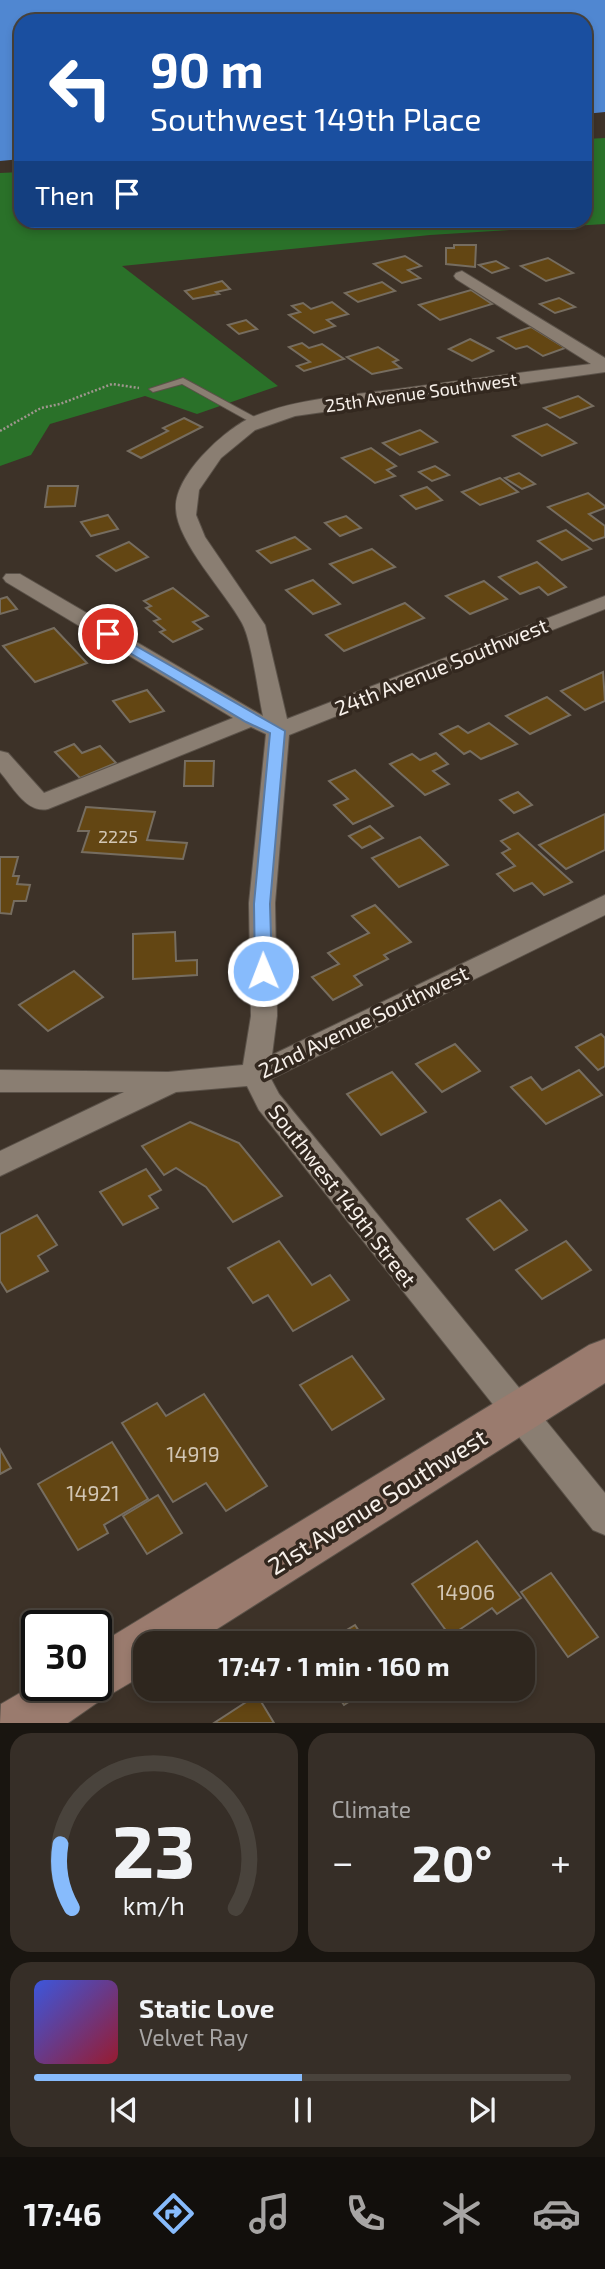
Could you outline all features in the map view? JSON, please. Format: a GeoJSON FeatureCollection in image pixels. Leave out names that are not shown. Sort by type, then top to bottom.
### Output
{"type":"FeatureCollection","features":[{"type":"Feature","properties":{"kind":"street"},"geometry":{"type":"LineString","coordinates":[[461,276],[605,366]]}},
{"type":"Feature","properties":{"kind":"street","name":"25th Avenue Southwest"},"geometry":{"type":"LineString","coordinates":[[248,426],[304,408],[605,366]]}},
{"type":"Feature","properties":{"kind":"street"},"geometry":{"type":"LineString","coordinates":[[248,426],[203,468],[191,486],[185,503],[187,521],[195,537],[254,625],[278,731],[262,904],[264,1016],[255,1075]]}},
{"type":"Feature","properties":{"kind":"street"},"geometry":{"type":"LineString","coordinates":[[13,578],[251,719],[278,731]]}},
{"type":"Feature","properties":{"kind":"street","name":"24th Avenue Southwest"},"geometry":{"type":"LineString","coordinates":[[278,731],[605,602]]}},
{"type":"Feature","properties":{"kind":"street"},"geometry":{"type":"LineString","coordinates":[[0,758],[40,803],[251,719]]}},
{"type":"Feature","properties":{"kind":"street","name":"22nd Avenue Southwest"},"geometry":{"type":"LineString","coordinates":[[0,1164],[172,1082],[255,1075],[605,904]]}},
{"type":"Feature","properties":{"kind":"street","name":"Southwest 149th Street"},"geometry":{"type":"LineString","coordinates":[[255,1075],[269,1102],[605,1519]]}},
{"type":"Feature","properties":{"kind":"street"},"geometry":{"type":"LineString","coordinates":[[0,1081],[172,1082]]}},
{"type":"Feature","properties":{"kind":"street","name":"21st Avenue Southwest"},"geometry":{"type":"LineString","coordinates":[[168,1631],[605,1359]]}},
{"type":"Feature","properties":{"kind":"street","name":"21st Avenue Southwest"},"geometry":{"type":"LineString","coordinates":[[112,1666],[133,1653]]}},
{"type":"Feature","properties":{"kind":"street"},"geometry":{"type":"LineString","coordinates":[[20,1723],[55,1701]]}},
{"type":"Feature","properties":{"kind":"lane"},"geometry":{"type":"LineString","coordinates":[[153,389],[172,383],[188,383],[248,426]]}},
{"type":"Feature","properties":{"kind":"path"},"geometry":{"type":"LineString","coordinates":[[0,430],[41,408],[60,404],[112,384],[153,389]]}},
{"type":"Feature","properties":{"kind":"green space"},"geometry":{"type":"Polygon","coordinates":[[[605,138],[605,224],[592,225],[592,139],[605,138]]]}},
{"type":"Feature","properties":{"kind":"green space"},"geometry":{"type":"Polygon","coordinates":[[[14,172],[14,228],[541,228],[430,235],[122,266],[278,386],[197,414],[145,396],[50,424],[31,455],[0,466],[0,173],[14,172]]]}},
{"type":"Feature","properties":{"kind":"water"},"geometry":{"type":"Polygon","coordinates":[[[0,0],[605,0],[605,112],[592,113],[592,14],[14,14],[14,160],[0,161],[0,0]]]}},
{"type":"Feature","properties":{"kind":"building"},"geometry":{"type":"Polygon","coordinates":[[[454,245],[476,245],[475,267],[446,264],[446,248],[454,248],[454,245]]]}},
{"type":"Feature","properties":{"kind":"building"},"geometry":{"type":"Polygon","coordinates":[[[405,256],[421,266],[408,270],[420,278],[402,283],[374,264],[405,256]]]}},
{"type":"Feature","properties":{"kind":"building"},"geometry":{"type":"Polygon","coordinates":[[[548,258],[573,273],[546,281],[521,266],[548,258]]]}},
{"type":"Feature","properties":{"kind":"building"},"geometry":{"type":"Polygon","coordinates":[[[496,261],[508,268],[492,273],[479,265],[496,261]]]}},
{"type":"Feature","properties":{"kind":"building"},"geometry":{"type":"Polygon","coordinates":[[[222,281],[230,289],[216,292],[219,294],[193,299],[185,291],[222,281]]]}},
{"type":"Feature","properties":{"kind":"building"},"geometry":{"type":"Polygon","coordinates":[[[382,282],[395,291],[358,302],[345,293],[382,282]]]}},
{"type":"Feature","properties":{"kind":"building"},"geometry":{"type":"Polygon","coordinates":[[[471,290],[492,304],[440,320],[419,305],[471,290]]]}},
{"type":"Feature","properties":{"kind":"building"},"geometry":{"type":"Polygon","coordinates":[[[559,298],[575,307],[555,313],[540,304],[559,298]]]}},
{"type":"Feature","properties":{"kind":"building"},"geometry":{"type":"Polygon","coordinates":[[[332,302],[348,314],[327,320],[335,326],[314,333],[289,315],[300,312],[292,306],[303,303],[311,309],[332,302]]]}},
{"type":"Feature","properties":{"kind":"building"},"geometry":{"type":"Polygon","coordinates":[[[246,320],[257,329],[239,334],[228,325],[246,320]]]}},
{"type":"Feature","properties":{"kind":"building"},"geometry":{"type":"Polygon","coordinates":[[[531,327],[565,348],[543,356],[527,346],[516,349],[498,338],[531,327]]]}},
{"type":"Feature","properties":{"kind":"building"},"geometry":{"type":"Polygon","coordinates":[[[470,339],[493,351],[472,361],[449,349],[470,339]]]}},
{"type":"Feature","properties":{"kind":"building"},"geometry":{"type":"Polygon","coordinates":[[[302,343],[309,348],[322,344],[344,359],[304,371],[297,366],[310,362],[289,347],[302,343]]]}},
{"type":"Feature","properties":{"kind":"building"},"geometry":{"type":"Polygon","coordinates":[[[378,347],[398,360],[393,362],[401,368],[372,374],[347,357],[378,347]]]}},
{"type":"Feature","properties":{"kind":"building"},"geometry":{"type":"Polygon","coordinates":[[[578,396],[593,406],[560,418],[544,408],[578,396]]]}},
{"type":"Feature","properties":{"kind":"building"},"geometry":{"type":"Polygon","coordinates":[[[184,418],[202,427],[141,458],[128,451],[168,431],[163,428],[184,418]]]}},
{"type":"Feature","properties":{"kind":"building"},"geometry":{"type":"Polygon","coordinates":[[[547,424],[576,443],[542,456],[513,436],[547,424]]]}},
{"type":"Feature","properties":{"kind":"building"},"geometry":{"type":"Polygon","coordinates":[[[420,430],[437,442],[400,455],[383,443],[420,430]]]}},
{"type":"Feature","properties":{"kind":"building"},"geometry":{"type":"Polygon","coordinates":[[[371,448],[396,466],[387,470],[395,476],[375,483],[342,458],[371,448]]]}},
{"type":"Feature","properties":{"kind":"building"},"geometry":{"type":"Polygon","coordinates":[[[435,466],[449,475],[432,481],[419,472],[435,466]]]}},
{"type":"Feature","properties":{"kind":"building"},"geometry":{"type":"Polygon","coordinates":[[[519,473],[535,484],[522,489],[505,478],[519,473]]]}},
{"type":"Feature","properties":{"kind":"building"},"geometry":{"type":"Polygon","coordinates":[[[500,478],[518,492],[480,505],[462,492],[500,478]]]}},
{"type":"Feature","properties":{"kind":"building"},"geometry":{"type":"Polygon","coordinates":[[[48,486],[78,486],[75,506],[45,507],[48,486]]]}},
{"type":"Feature","properties":{"kind":"building"},"geometry":{"type":"Polygon","coordinates":[[[427,487],[442,500],[416,509],[401,496],[427,487]]]}},
{"type":"Feature","properties":{"kind":"building"},"geometry":{"type":"Polygon","coordinates":[[[588,493],[605,506],[589,514],[605,526],[605,537],[593,541],[548,507],[588,493]]]}},
{"type":"Feature","properties":{"kind":"building"},"geometry":{"type":"Polygon","coordinates":[[[108,515],[118,529],[91,536],[81,522],[108,515]]]}},
{"type":"Feature","properties":{"kind":"building"},"geometry":{"type":"Polygon","coordinates":[[[346,516],[361,528],[340,536],[325,523],[346,516]]]}},
{"type":"Feature","properties":{"kind":"building"},"geometry":{"type":"Polygon","coordinates":[[[566,530],[591,549],[562,560],[538,541],[566,530]]]}},
{"type":"Feature","properties":{"kind":"building"},"geometry":{"type":"Polygon","coordinates":[[[295,537],[310,549],[271,563],[257,551],[295,537]]]}},
{"type":"Feature","properties":{"kind":"building"},"geometry":{"type":"Polygon","coordinates":[[[129,542],[148,557],[116,571],[97,556],[129,542]]]}},
{"type":"Feature","properties":{"kind":"building"},"geometry":{"type":"Polygon","coordinates":[[[372,549],[395,567],[353,583],[330,564],[372,549]]]}},
{"type":"Feature","properties":{"kind":"building"},"geometry":{"type":"Polygon","coordinates":[[[537,562],[566,587],[548,595],[539,587],[520,594],[499,577],[537,562]]]}},
{"type":"Feature","properties":{"kind":"building"},"geometry":{"type":"Polygon","coordinates":[[[313,580],[340,604],[313,614],[286,590],[313,580]]]}},
{"type":"Feature","properties":{"kind":"building"},"geometry":{"type":"Polygon","coordinates":[[[484,581],[507,599],[470,614],[446,596],[484,581]]]}},
{"type":"Feature","properties":{"kind":"building"},"geometry":{"type":"Polygon","coordinates":[[[173,588],[208,616],[193,622],[202,629],[173,642],[160,632],[165,630],[154,621],[160,619],[146,608],[151,606],[144,601],[173,588]]]}},
{"type":"Feature","properties":{"kind":"building"},"geometry":{"type":"Polygon","coordinates":[[[7,597],[17,609],[0,614],[0,599],[7,597]]]}},
{"type":"Feature","properties":{"kind":"building"},"geometry":{"type":"Polygon","coordinates":[[[405,603],[424,618],[344,651],[326,635],[405,603]]]}},
{"type":"Feature","properties":{"kind":"building"},"geometry":{"type":"Polygon","coordinates":[[[54,628],[87,663],[35,682],[3,646],[54,628]]]}},
{"type":"Feature","properties":{"kind":"building"},"geometry":{"type":"Polygon","coordinates":[[[603,672],[605,701],[585,710],[561,691],[603,672]]]}},
{"type":"Feature","properties":{"kind":"building"},"geometry":{"type":"Polygon","coordinates":[[[147,690],[164,711],[130,722],[113,701],[147,690]]]}},
{"type":"Feature","properties":{"kind":"building"},"geometry":{"type":"Polygon","coordinates":[[[547,697],[570,715],[530,734],[506,716],[547,697]]]}},
{"type":"Feature","properties":{"kind":"building"},"geometry":{"type":"Polygon","coordinates":[[[489,723],[517,744],[481,759],[470,751],[464,754],[440,734],[458,726],[468,733],[489,723]]]}},
{"type":"Feature","properties":{"kind":"building"},"geometry":{"type":"Polygon","coordinates":[[[74,744],[82,753],[100,746],[116,763],[80,778],[55,752],[74,744]]]}},
{"type":"Feature","properties":{"kind":"building"},"geometry":{"type":"Polygon","coordinates":[[[436,753],[448,764],[433,771],[449,784],[425,795],[390,764],[412,754],[420,760],[436,753]]]}},
{"type":"Feature","properties":{"kind":"building"},"geometry":{"type":"Polygon","coordinates":[[[185,761],[214,761],[213,786],[184,786],[185,761]]]}},
{"type":"Feature","properties":{"kind":"building"},"geometry":{"type":"Polygon","coordinates":[[[355,770],[393,806],[353,824],[334,805],[348,799],[329,781],[355,770]]]}},
{"type":"Feature","properties":{"kind":"building"},"geometry":{"type":"Polygon","coordinates":[[[518,792],[532,805],[514,813],[500,800],[518,792]]]}},
{"type":"Feature","properties":{"kind":"building"},"geometry":{"type":"Polygon","coordinates":[[[86,807],[155,812],[147,840],[187,843],[183,859],[82,852],[89,831],[78,831],[86,807]]]}},
{"type":"Feature","properties":{"kind":"building"},"geometry":{"type":"Polygon","coordinates":[[[605,814],[605,850],[566,869],[539,845],[605,814]]]}},
{"type":"Feature","properties":{"kind":"building"},"geometry":{"type":"Polygon","coordinates":[[[370,826],[383,838],[362,848],[349,836],[370,826]]]}},
{"type":"Feature","properties":{"kind":"building"},"geometry":{"type":"Polygon","coordinates":[[[518,833],[572,882],[544,895],[532,883],[514,891],[497,874],[515,866],[502,853],[510,849],[501,841],[518,833]]]}},
{"type":"Feature","properties":{"kind":"building"},"geometry":{"type":"Polygon","coordinates":[[[420,837],[448,865],[399,887],[372,858],[420,837]]]}},
{"type":"Feature","properties":{"kind":"building"},"geometry":{"type":"Polygon","coordinates":[[[0,857],[18,857],[13,876],[19,876],[17,884],[30,885],[26,901],[14,901],[11,914],[0,913],[0,857]]]}},
{"type":"Feature","properties":{"kind":"building"},"geometry":{"type":"Polygon","coordinates":[[[375,905],[411,942],[384,955],[388,959],[354,976],[362,985],[333,1000],[312,977],[339,964],[328,953],[369,933],[352,916],[375,905]]]}},
{"type":"Feature","properties":{"kind":"building"},"geometry":{"type":"Polygon","coordinates":[[[175,932],[176,961],[197,960],[197,975],[133,979],[133,934],[175,932]]]}},
{"type":"Feature","properties":{"kind":"building"},"geometry":{"type":"Polygon","coordinates":[[[74,971],[103,997],[48,1031],[19,1005],[74,971]]]}},
{"type":"Feature","properties":{"kind":"building"},"geometry":{"type":"Polygon","coordinates":[[[601,1034],[605,1038],[605,1066],[598,1070],[576,1047],[601,1034]]]}},
{"type":"Feature","properties":{"kind":"building"},"geometry":{"type":"Polygon","coordinates":[[[455,1044],[480,1071],[442,1092],[416,1064],[455,1044]]]}},
{"type":"Feature","properties":{"kind":"building"},"geometry":{"type":"Polygon","coordinates":[[[579,1070],[602,1095],[546,1124],[511,1087],[531,1077],[542,1090],[579,1070]]]}},
{"type":"Feature","properties":{"kind":"building"},"geometry":{"type":"Polygon","coordinates":[[[392,1072],[426,1112],[381,1135],[347,1094],[392,1072]]]}},
{"type":"Feature","properties":{"kind":"building"},"geometry":{"type":"Polygon","coordinates":[[[190,1122],[239,1143],[282,1196],[233,1222],[206,1187],[176,1168],[164,1175],[142,1146],[190,1122]]]}},
{"type":"Feature","properties":{"kind":"building"},"geometry":{"type":"Polygon","coordinates":[[[146,1169],[161,1190],[149,1196],[158,1208],[123,1225],[100,1192],[146,1169]]]}},
{"type":"Feature","properties":{"kind":"building"},"geometry":{"type":"Polygon","coordinates":[[[500,1200],[527,1230],[494,1250],[467,1219],[500,1200]]]}},
{"type":"Feature","properties":{"kind":"building"},"geometry":{"type":"Polygon","coordinates":[[[37,1215],[57,1245],[38,1256],[48,1271],[7,1292],[0,1281],[0,1234],[37,1215]]]}},
{"type":"Feature","properties":{"kind":"building"},"geometry":{"type":"Polygon","coordinates":[[[279,1241],[312,1285],[330,1275],[349,1300],[293,1331],[268,1295],[253,1303],[228,1268],[279,1241]]]}},
{"type":"Feature","properties":{"kind":"building"},"geometry":{"type":"Polygon","coordinates":[[[566,1241],[591,1270],[542,1299],[516,1270],[566,1241]]]}},
{"type":"Feature","properties":{"kind":"building"},"geometry":{"type":"Polygon","coordinates":[[[352,1356],[384,1399],[332,1430],[300,1385],[352,1356]]]}},
{"type":"Feature","properties":{"kind":"building"},"geometry":{"type":"Polygon","coordinates":[[[204,1394],[267,1486],[226,1511],[206,1483],[173,1502],[122,1423],[157,1403],[166,1416],[204,1394]]]}},
{"type":"Feature","properties":{"kind":"building"},"geometry":{"type":"Polygon","coordinates":[[[112,1442],[148,1499],[104,1525],[108,1533],[78,1550],[38,1484],[112,1442]]]}},
{"type":"Feature","properties":{"kind":"building"},"geometry":{"type":"Polygon","coordinates":[[[0,1449],[11,1468],[0,1474],[0,1449]]]}},
{"type":"Feature","properties":{"kind":"building"},"geometry":{"type":"Polygon","coordinates":[[[158,1495],[182,1533],[147,1554],[123,1516],[158,1495]]]}},
{"type":"Feature","properties":{"kind":"building"},"geometry":{"type":"Polygon","coordinates":[[[477,1541],[521,1598],[497,1614],[492,1608],[458,1631],[446,1631],[412,1584],[477,1541]]]}},
{"type":"Feature","properties":{"kind":"building"},"geometry":{"type":"Polygon","coordinates":[[[551,1573],[598,1637],[568,1657],[521,1592],[551,1573]]]}},
{"type":"Feature","properties":{"kind":"building"},"geometry":{"type":"Polygon","coordinates":[[[355,1625],[359,1631],[345,1631],[355,1625]]]}},
{"type":"Feature","properties":{"kind":"building"},"geometry":{"type":"Polygon","coordinates":[[[248,1701],[261,1701],[274,1723],[214,1723],[248,1701]]]}},
{"type":"Feature","properties":{"kind":"route"},"geometry":{"type":"LineString","coordinates":[[108,634],[251,719],[278,731],[262,904],[263,971]]}}]}
